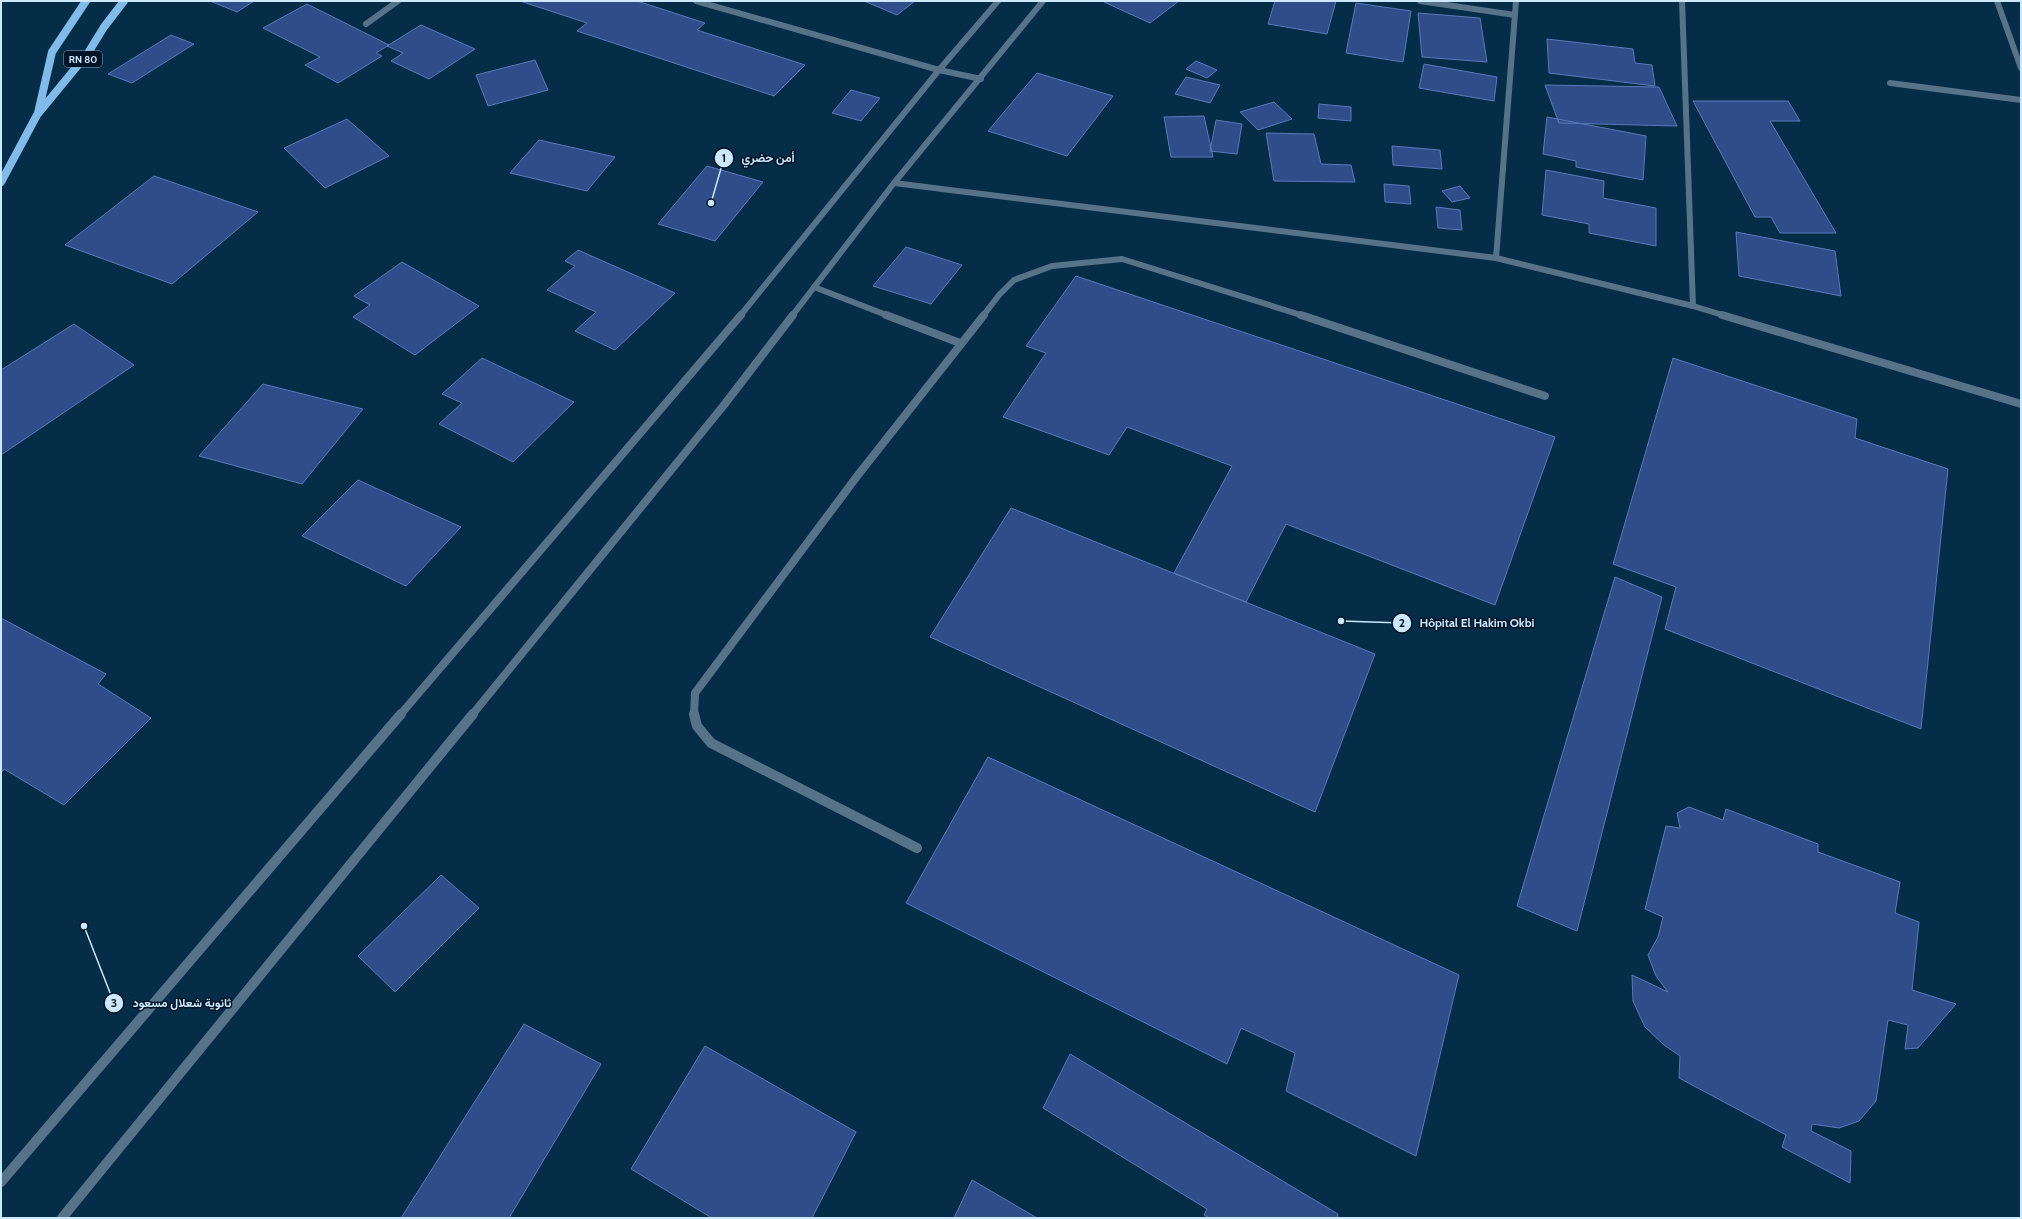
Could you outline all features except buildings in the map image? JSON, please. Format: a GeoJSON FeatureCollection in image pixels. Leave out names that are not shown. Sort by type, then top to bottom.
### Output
{"type":"FeatureCollection","features":[{"type":"Feature","properties":{"kind":"main road","name":"RN 80"},"geometry":{"type":"LineString","coordinates":[[38,115],[52,52],[86,1]]}},
{"type":"Feature","properties":{"kind":"main road","name":"RN 80"},"geometry":{"type":"LineString","coordinates":[[1,182],[38,115],[88,53],[104,27],[124,1]]}},
{"type":"Feature","properties":{"kind":"street"},"geometry":{"type":"LineString","coordinates":[[366,24],[398,1]]}},
{"type":"Feature","properties":{"kind":"street"},"geometry":{"type":"LineString","coordinates":[[696,1],[939,70],[981,79]]}},
{"type":"Feature","properties":{"kind":"street"},"geometry":{"type":"LineString","coordinates":[[1,1182],[736,321],[939,70],[998,1]]}},
{"type":"Feature","properties":{"kind":"street"},"geometry":{"type":"LineString","coordinates":[[62,1218],[724,404],[894,183],[981,79],[1043,1]]}},
{"type":"Feature","properties":{"kind":"street"},"geometry":{"type":"LineString","coordinates":[[1420,1],[1515,15]]}},
{"type":"Feature","properties":{"kind":"street"},"geometry":{"type":"LineString","coordinates":[[1496,258],[1516,1]]}},
{"type":"Feature","properties":{"kind":"street"},"geometry":{"type":"LineString","coordinates":[[1682,1],[1693,306]]}},
{"type":"Feature","properties":{"kind":"street"},"geometry":{"type":"LineString","coordinates":[[1997,1],[2021,68]]}},
{"type":"Feature","properties":{"kind":"street"},"geometry":{"type":"LineString","coordinates":[[1890,82],[2021,100]]}},
{"type":"Feature","properties":{"kind":"street"},"geometry":{"type":"LineString","coordinates":[[894,183],[1496,258],[1693,306],[2021,404]]}},
{"type":"Feature","properties":{"kind":"street"},"geometry":{"type":"LineString","coordinates":[[917,848],[711,743],[698,730],[692,714],[695,693],[858,475],[960,343],[999,295],[1014,280],[1052,266],[1122,259],[1327,323],[1545,396]]}},
{"type":"Feature","properties":{"kind":"street"},"geometry":{"type":"LineString","coordinates":[[814,287],[960,343]]}},
{"type":"Feature","properties":{"kind":"place","name":"أمن حضري"},"geometry":{"type":"Point","coordinates":[711,203]}},
{"type":"Feature","properties":{"kind":"place","name":"Hôpital El Hakim Okbi"},"geometry":{"type":"Point","coordinates":[1341,621]}},
{"type":"Feature","properties":{"kind":"place","name":"ثانوية شعلال مسعود"},"geometry":{"type":"Point","coordinates":[84,926]}}]}
